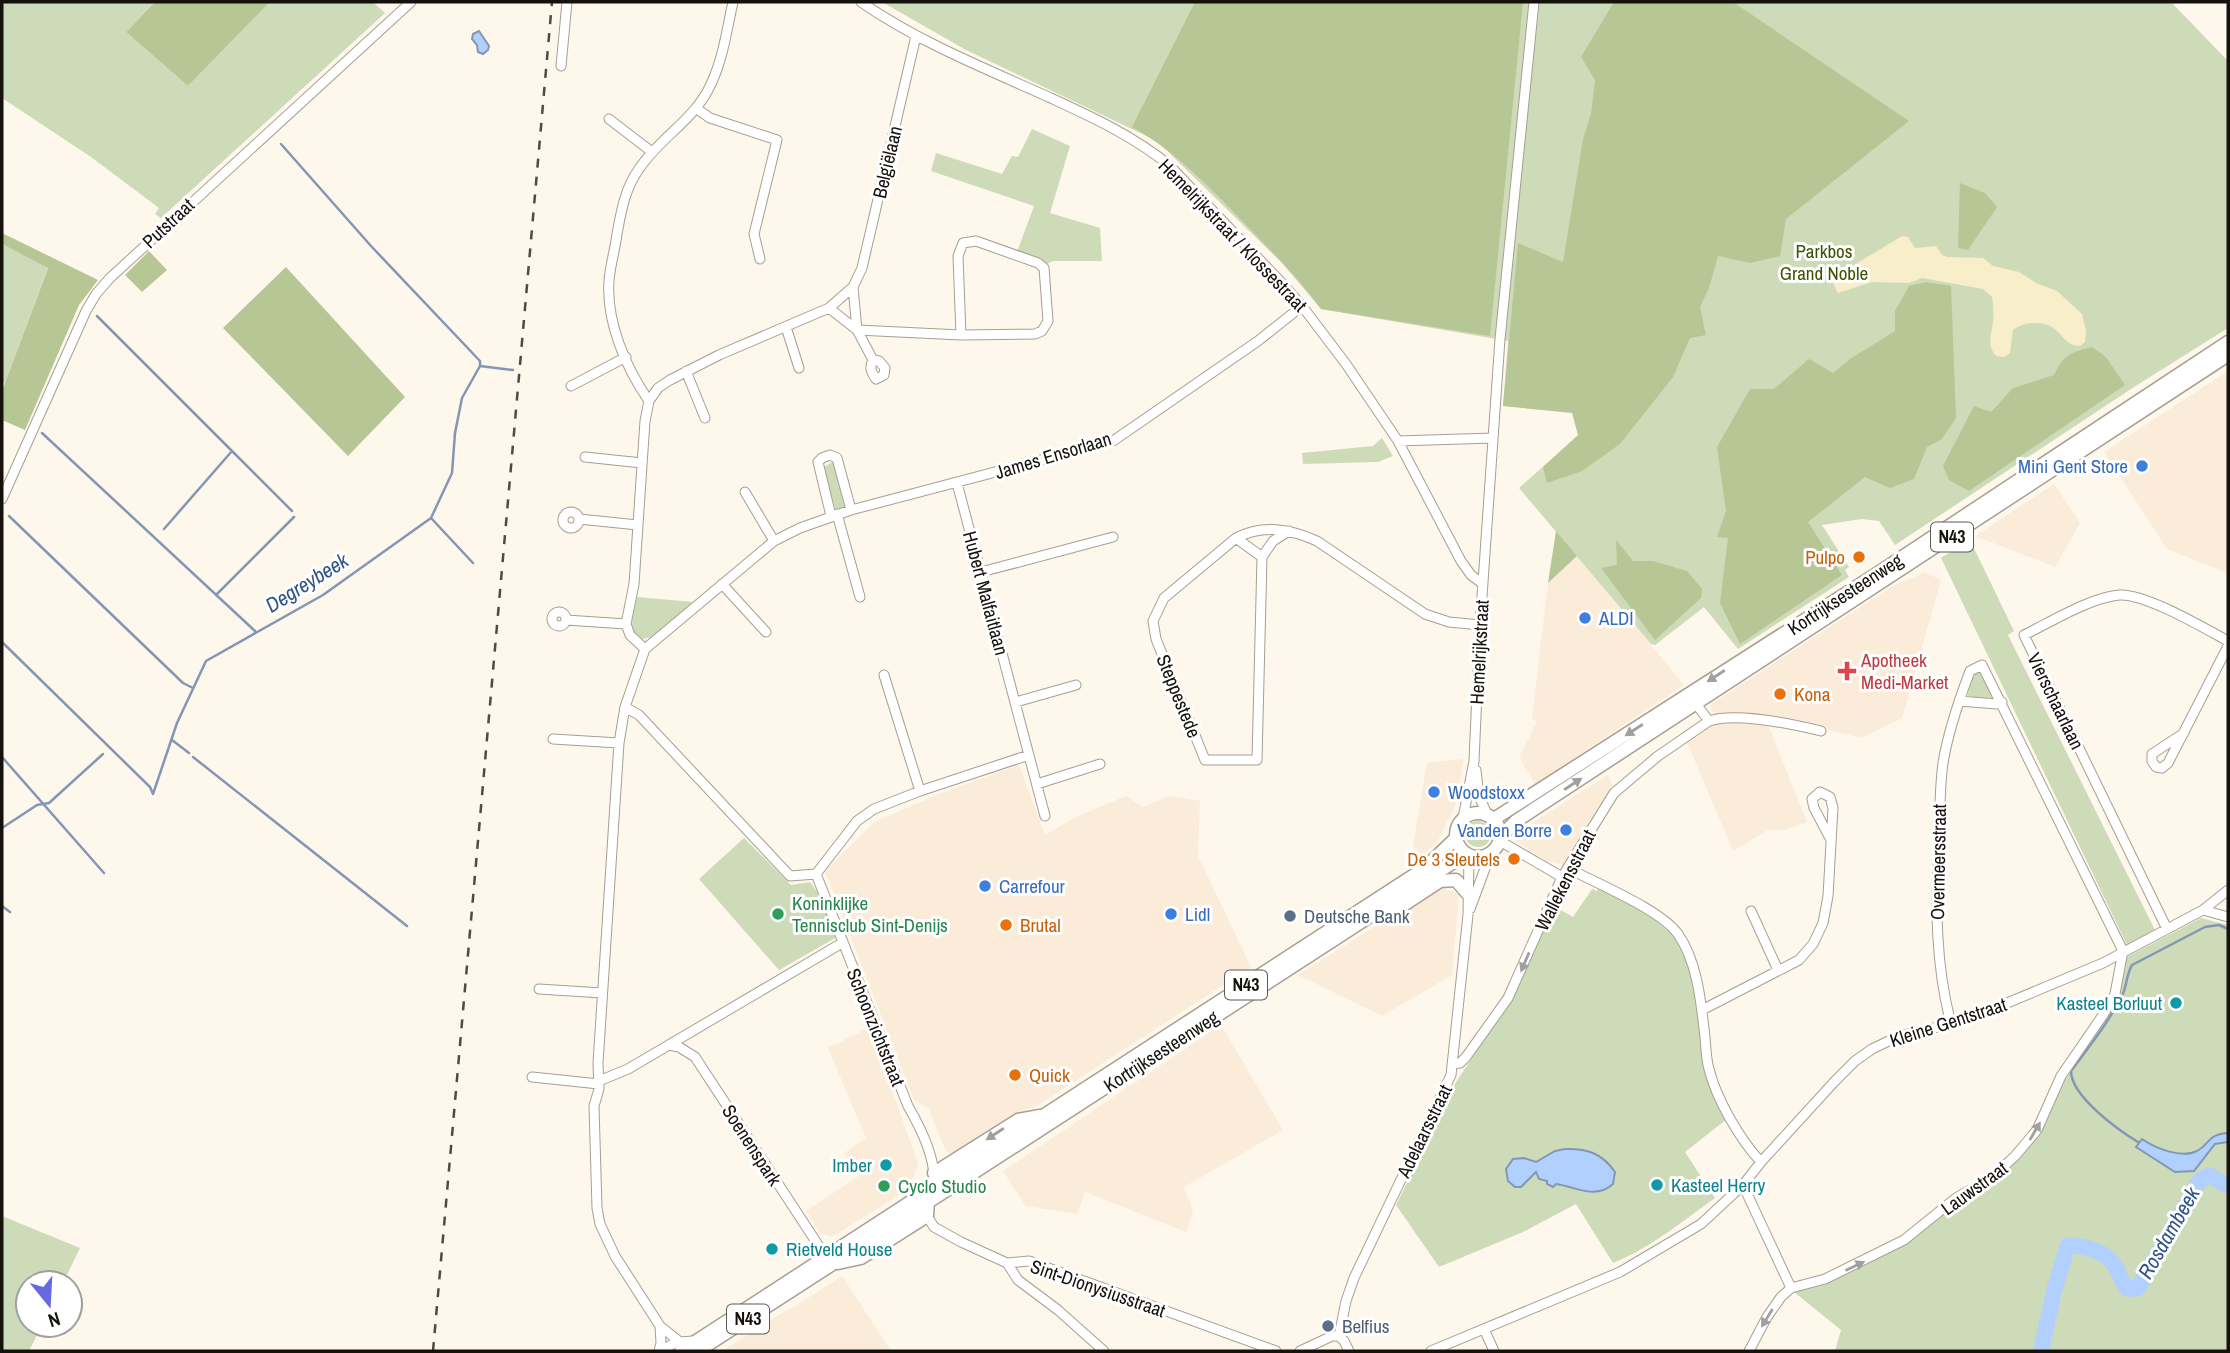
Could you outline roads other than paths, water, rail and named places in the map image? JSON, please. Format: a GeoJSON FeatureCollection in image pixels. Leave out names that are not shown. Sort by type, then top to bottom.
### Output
{"type":"FeatureCollection","features":[{"type":"Feature","properties":{"kind":"main road","name":"Kortrijksesteenweg"},"geometry":{"type":"LineString","coordinates":[[1491,816],[1832,603],[2228,342]]}},
{"type":"Feature","properties":{"kind":"main road","name":"Kortrijksesteenweg"},"geometry":{"type":"LineString","coordinates":[[1501,839],[1516,821],[2228,355]]}},
{"type":"Feature","properties":{"kind":"main road","name":"N43"},"geometry":{"type":"LineString","coordinates":[[1456,838],[1457,827],[1463,818],[1477,812],[1491,816]]}},
{"type":"Feature","properties":{"kind":"main road"},"geometry":{"type":"LineString","coordinates":[[1491,816],[1500,827],[1501,839]]}},
{"type":"Feature","properties":{"kind":"main road","name":"Kortrijksesteenweg"},"geometry":{"type":"LineString","coordinates":[[698,1351],[830,1260],[848,1262],[861,1258],[928,1203],[1047,1115],[1425,868],[1456,838]]}},
{"type":"Feature","properties":{"kind":"main road"},"geometry":{"type":"LineString","coordinates":[[1456,838],[1468,855]]}},
{"type":"Feature","properties":{"kind":"main road","name":"N43"},"geometry":{"type":"LineString","coordinates":[[1468,855],[1490,855],[1501,839]]}},
{"type":"Feature","properties":{"kind":"main road","name":"Kortrijksesteenweg"},"geometry":{"type":"LineString","coordinates":[[680,1346],[702,1338],[928,1203],[1380,909],[1468,855]]}},
{"type":"Feature","properties":{"kind":"main road","name":"N43"},"geometry":{"type":"LineString","coordinates":[[1380,909],[1402,906],[1445,880],[1456,880],[1467,893]]}},
{"type":"Feature","properties":{"kind":"main road","name":"N43"},"geometry":{"type":"LineString","coordinates":[[934,1173],[1018,1120],[1047,1115]]}},
{"type":"Feature","properties":{"kind":"street","name":"Putstraat"},"geometry":{"type":"LineString","coordinates":[[2,499],[96,294],[181,211],[411,2]]}},
{"type":"Feature","properties":{"kind":"street"},"geometry":{"type":"LineString","coordinates":[[561,66],[567,2]]}},
{"type":"Feature","properties":{"kind":"street"},"geometry":{"type":"LineString","coordinates":[[649,401],[626,357],[609,306],[609,282],[622,208],[638,169],[652,152],[697,110],[712,83],[733,2]]}},
{"type":"Feature","properties":{"kind":"street","name":"Hemelrijkstraat / Klossestraat"},"geometry":{"type":"LineString","coordinates":[[861,2],[916,36],[1115,128],[1150,150],[1186,182],[1302,306],[1346,364],[1398,441]]}},
{"type":"Feature","properties":{"kind":"street"},"geometry":{"type":"LineString","coordinates":[[1483,584],[1501,326],[1534,2]]}},
{"type":"Feature","properties":{"kind":"street","name":"Belgiëlaan"},"geometry":{"type":"LineString","coordinates":[[857,330],[853,288],[862,268],[916,36]]}},
{"type":"Feature","properties":{"kind":"street"},"geometry":{"type":"LineString","coordinates":[[697,110],[709,118],[777,140],[754,234],[760,259]]}},
{"type":"Feature","properties":{"kind":"street"},"geometry":{"type":"LineString","coordinates":[[609,119],[652,152]]}},
{"type":"Feature","properties":{"kind":"street"},"geometry":{"type":"LineString","coordinates":[[857,330],[961,335],[1034,335],[1042,331],[1048,321],[1044,268],[1038,263],[976,241],[963,243],[958,256],[961,335]]}},
{"type":"Feature","properties":{"kind":"street"},"geometry":{"type":"LineString","coordinates":[[680,1346],[660,1326],[615,1256],[600,1224],[597,1208],[594,1106],[599,1079],[602,993],[619,743],[625,707],[648,646],[630,635],[626,624],[634,584],[649,401],[660,387],[686,371],[829,307],[853,288]]}},
{"type":"Feature","properties":{"kind":"street","name":"James Ensorlaan"},"geometry":{"type":"LineString","coordinates":[[648,646],[774,541],[834,515],[1112,441],[1258,341],[1302,306]]}},
{"type":"Feature","properties":{"kind":"street","name":"Belgiëlaan"},"geometry":{"type":"LineString","coordinates":[[829,307],[857,330],[873,360]]}},
{"type":"Feature","properties":{"kind":"street"},"geometry":{"type":"LineString","coordinates":[[786,327],[799,368]]}},
{"type":"Feature","properties":{"kind":"street"},"geometry":{"type":"LineString","coordinates":[[571,386],[626,357]]}},
{"type":"Feature","properties":{"kind":"street"},"geometry":{"type":"LineString","coordinates":[[686,371],[705,418]]}},
{"type":"Feature","properties":{"kind":"street"},"geometry":{"type":"LineString","coordinates":[[1398,441],[1493,438]]}},
{"type":"Feature","properties":{"kind":"street","name":"Hemelrijkstraat"},"geometry":{"type":"LineString","coordinates":[[1398,441],[1461,561],[1471,575],[1483,584],[1475,761],[1479,796],[1491,816]]}},
{"type":"Feature","properties":{"kind":"street"},"geometry":{"type":"LineString","coordinates":[[851,510],[837,458],[830,455],[818,462],[860,597]]}},
{"type":"Feature","properties":{"kind":"street"},"geometry":{"type":"LineString","coordinates":[[585,457],[642,463]]}},
{"type":"Feature","properties":{"kind":"street","name":"Hubert Malfaitlaan"},"geometry":{"type":"LineString","coordinates":[[957,483],[1045,816]]}},
{"type":"Feature","properties":{"kind":"street"},"geometry":{"type":"LineString","coordinates":[[745,492],[774,541]]}},
{"type":"Feature","properties":{"kind":"street"},"geometry":{"type":"LineString","coordinates":[[579,519],[638,525]]}},
{"type":"Feature","properties":{"kind":"street","name":"Steppestede"},"geometry":{"type":"LineString","coordinates":[[1262,556],[1257,760],[1205,760],[1156,639],[1153,621],[1164,598],[1236,538],[1249,531],[1269,528],[1289,531],[1317,541],[1426,614],[1449,622],[1480,625]]}},
{"type":"Feature","properties":{"kind":"street"},"geometry":{"type":"LineString","coordinates":[[1236,538],[1262,556],[1273,541],[1289,531]]}},
{"type":"Feature","properties":{"kind":"street"},"geometry":{"type":"LineString","coordinates":[[981,572],[1113,537]]}},
{"type":"Feature","properties":{"kind":"street"},"geometry":{"type":"LineString","coordinates":[[722,584],[766,632]]}},
{"type":"Feature","properties":{"kind":"street","name":"Vierschaarlaan"},"geometry":{"type":"LineString","coordinates":[[2168,929],[2024,635],[2099,599],[2120,595],[2137,596],[2228,644],[2184,733]]}},
{"type":"Feature","properties":{"kind":"street"},"geometry":{"type":"LineString","coordinates":[[566,620],[626,624]]}},
{"type":"Feature","properties":{"kind":"street","name":"Overmeersstraat"},"geometry":{"type":"LineString","coordinates":[[1951,1024],[1941,970],[1935,912],[1942,774],[1947,741],[1970,671],[1982,665],[2123,951]]}},
{"type":"Feature","properties":{"kind":"street"},"geometry":{"type":"LineString","coordinates":[[884,675],[920,791]]}},
{"type":"Feature","properties":{"kind":"street"},"geometry":{"type":"LineString","coordinates":[[1016,702],[1076,685]]}},
{"type":"Feature","properties":{"kind":"street"},"geometry":{"type":"LineString","coordinates":[[1959,701],[1997,704],[2002,702]]}},
{"type":"Feature","properties":{"kind":"street"},"geometry":{"type":"LineString","coordinates":[[1696,704],[1709,721],[1759,720],[1794,724],[1821,731]]}},
{"type":"Feature","properties":{"kind":"street"},"geometry":{"type":"LineString","coordinates":[[625,707],[639,715],[789,876],[816,874],[856,821],[874,809],[1029,755]]}},
{"type":"Feature","properties":{"kind":"street","name":"Wallekensstraat"},"geometry":{"type":"LineString","coordinates":[[1453,1064],[1460,1063],[1466,1057],[1508,998],[1562,877],[1614,793],[1658,756],[1709,721]]}},
{"type":"Feature","properties":{"kind":"street"},"geometry":{"type":"LineString","coordinates":[[553,739],[619,743]]}},
{"type":"Feature","properties":{"kind":"street","name":"Hemelrijkstraat"},"geometry":{"type":"LineString","coordinates":[[1463,818],[1475,761]]}},
{"type":"Feature","properties":{"kind":"street"},"geometry":{"type":"LineString","coordinates":[[1037,784],[1100,764]]}},
{"type":"Feature","properties":{"kind":"street"},"geometry":{"type":"LineString","coordinates":[[1702,1010],[1799,960],[1813,944],[1823,923],[1828,895],[1833,808],[1830,797],[1820,792],[1812,799],[1814,808],[1831,840]]}},
{"type":"Feature","properties":{"kind":"street"},"geometry":{"type":"LineString","coordinates":[[1501,839],[1562,877]]}},
{"type":"Feature","properties":{"kind":"street","name":"Adelaarsstraat"},"geometry":{"type":"LineString","coordinates":[[1339,1336],[1354,1278],[1451,1075],[1468,915],[1468,855]]}},
{"type":"Feature","properties":{"kind":"street","name":"Adelaarsstraat"},"geometry":{"type":"LineString","coordinates":[[1468,915],[1490,855]]}},
{"type":"Feature","properties":{"kind":"street"},"geometry":{"type":"LineString","coordinates":[[1568,868],[1651,912],[1677,933],[1692,962],[1702,1010],[1709,1069],[1724,1107],[1761,1162]]}},
{"type":"Feature","properties":{"kind":"street","name":"Schoonzichtstraat"},"geometry":{"type":"LineString","coordinates":[[816,874],[915,1119],[934,1173]]}},
{"type":"Feature","properties":{"kind":"street","name":"Kleine Gentstraat"},"geometry":{"type":"LineString","coordinates":[[1431,1351],[1620,1272],[1701,1224],[1743,1185],[1835,1081],[1864,1055],[1884,1042],[1951,1024],[2009,1003],[2168,929],[2203,910],[2228,890]]}},
{"type":"Feature","properties":{"kind":"street"},"geometry":{"type":"LineString","coordinates":[[2203,910],[2228,917]]}},
{"type":"Feature","properties":{"kind":"street"},"geometry":{"type":"LineString","coordinates":[[1751,911],[1778,970]]}},
{"type":"Feature","properties":{"kind":"street"},"geometry":{"type":"LineString","coordinates":[[532,1077],[599,1079],[628,1069],[842,943]]}},
{"type":"Feature","properties":{"kind":"street","name":"Lauwstraat"},"geometry":{"type":"LineString","coordinates":[[1791,1288],[1825,1279],[1904,1240],[1956,1198],[1991,1178],[2010,1162],[2037,1130],[2061,1076],[2115,994],[2123,951]]}},
{"type":"Feature","properties":{"kind":"street"},"geometry":{"type":"LineString","coordinates":[[538,989],[602,993]]}},
{"type":"Feature","properties":{"kind":"street","name":"Soenenspark"},"geometry":{"type":"LineString","coordinates":[[669,1045],[679,1047],[695,1057],[830,1260]]}},
{"type":"Feature","properties":{"kind":"street"},"geometry":{"type":"LineString","coordinates":[[928,1203],[934,1173]]}},
{"type":"Feature","properties":{"kind":"street"},"geometry":{"type":"LineString","coordinates":[[1743,1185],[1791,1288],[1767,1317],[1749,1351]]}},
{"type":"Feature","properties":{"kind":"street","name":"Sint-Dionysiusstraat"},"geometry":{"type":"LineString","coordinates":[[928,1203],[934,1227],[1007,1263],[1029,1261],[1276,1351]]}},
{"type":"Feature","properties":{"kind":"street"},"geometry":{"type":"LineString","coordinates":[[1007,1263],[1018,1280],[1058,1310],[1104,1351]]}},
{"type":"Feature","properties":{"kind":"street"},"geometry":{"type":"LineString","coordinates":[[660,1326],[660,1351]]}},
{"type":"Feature","properties":{"kind":"street"},"geometry":{"type":"LineString","coordinates":[[1484,1329],[1494,1351]]}},
{"type":"Feature","properties":{"kind":"street"},"geometry":{"type":"LineString","coordinates":[[1300,1351],[1332,1336],[1339,1336],[1349,1351]]}},
{"type":"Feature","properties":{"kind":"street","name":"Kortrijksesteenweg"},"geometry":{"type":"LineString","coordinates":[[660,1351],[680,1346]]}},
{"type":"Feature","properties":{"kind":"water"},"geometry":{"type":"Polygon","coordinates":[[[479,31],[489,46],[483,54],[478,52],[472,39],[473,34],[479,31]]]}},
{"type":"Feature","properties":{"kind":"water"},"geometry":{"type":"Polygon","coordinates":[[[2226,1133],[2228,1142],[2215,1144],[2194,1171],[2175,1172],[2136,1147],[2142,1139],[2168,1151],[2191,1153],[2215,1136],[2226,1133]]]}},
{"type":"Feature","properties":{"kind":"water"},"geometry":{"type":"Polygon","coordinates":[[[1580,1149],[1605,1160],[1615,1172],[1613,1184],[1593,1192],[1556,1184],[1553,1187],[1547,1184],[1547,1181],[1539,1179],[1536,1172],[1521,1187],[1515,1187],[1508,1181],[1506,1169],[1513,1159],[1524,1158],[1536,1162],[1555,1151],[1580,1149]]]}},
{"type":"Feature","properties":{"kind":"waterway"},"geometry":{"type":"LineString","coordinates":[[281,144],[371,246],[480,361],[480,366]]}},
{"type":"Feature","properties":{"kind":"waterway"},"geometry":{"type":"LineString","coordinates":[[97,316],[232,451]]}},
{"type":"Feature","properties":{"kind":"waterway","name":"Degreybeek"},"geometry":{"type":"LineString","coordinates":[[2,642],[150,787],[153,794],[177,723],[206,661],[323,595],[431,518],[452,473],[455,433],[462,398],[480,366],[513,370]]}},
{"type":"Feature","properties":{"kind":"waterway"},"geometry":{"type":"LineString","coordinates":[[42,433],[255,631]]}},
{"type":"Feature","properties":{"kind":"waterway"},"geometry":{"type":"LineString","coordinates":[[164,529],[232,451],[292,511]]}},
{"type":"Feature","properties":{"kind":"waterway"},"geometry":{"type":"LineString","coordinates":[[9,516],[183,683],[193,688]]}},
{"type":"Feature","properties":{"kind":"waterway"},"geometry":{"type":"LineString","coordinates":[[216,595],[294,517]]}},
{"type":"Feature","properties":{"kind":"waterway"},"geometry":{"type":"LineString","coordinates":[[431,518],[473,563]]}},
{"type":"Feature","properties":{"kind":"waterway"},"geometry":{"type":"LineString","coordinates":[[172,740],[189,753]]}},
{"type":"Feature","properties":{"kind":"waterway","name":"Degreybeek"},"geometry":{"type":"LineString","coordinates":[[2,828],[37,805],[49,803],[103,754]]}},
{"type":"Feature","properties":{"kind":"waterway"},"geometry":{"type":"LineString","coordinates":[[2,757],[104,873]]}},
{"type":"Feature","properties":{"kind":"waterway"},"geometry":{"type":"LineString","coordinates":[[193,757],[407,926]]}},
{"type":"Feature","properties":{"kind":"waterway"},"geometry":{"type":"LineString","coordinates":[[2,906],[10,912]]}},
{"type":"Feature","properties":{"kind":"waterway","name":"Rosdambeek"},"geometry":{"type":"LineString","coordinates":[[2138,1142],[2108,1121],[2087,1101],[2073,1081],[2071,1071],[2117,1006],[2132,965],[2205,927],[2219,925],[2228,929]]}},
{"type":"Feature","properties":{"kind":"waterway","name":"Rosdambeek"},"geometry":{"type":"LineString","coordinates":[[2041,1351],[2054,1291],[2068,1245],[2089,1248],[2102,1254],[2113,1263],[2128,1289],[2138,1288],[2200,1180],[2209,1175],[2228,1186]]}},
{"type":"Feature","properties":{"kind":"railway"},"geometry":{"type":"LineString","coordinates":[[433,1351],[552,2]]}},
{"type":"Feature","properties":{"kind":"place","name":"Mini Gent Store"},"geometry":{"type":"Point","coordinates":[2142,466]}},
{"type":"Feature","properties":{"kind":"place","name":"Pulpo"},"geometry":{"type":"Point","coordinates":[1859,557]}},
{"type":"Feature","properties":{"kind":"place","name":"ALDI"},"geometry":{"type":"Point","coordinates":[1585,618]}},
{"type":"Feature","properties":{"kind":"place","name":"Apotheek Medi-Market"},"geometry":{"type":"Point","coordinates":[1847,671]}},
{"type":"Feature","properties":{"kind":"place","name":"Kona"},"geometry":{"type":"Point","coordinates":[1780,694]}},
{"type":"Feature","properties":{"kind":"place","name":"Woodstoxx"},"geometry":{"type":"Point","coordinates":[1434,792]}},
{"type":"Feature","properties":{"kind":"place","name":"Vanden Borre"},"geometry":{"type":"Point","coordinates":[1566,830]}},
{"type":"Feature","properties":{"kind":"place","name":"De 3 Sleutels"},"geometry":{"type":"Point","coordinates":[1514,859]}},
{"type":"Feature","properties":{"kind":"place","name":"Carrefour"},"geometry":{"type":"Point","coordinates":[985,886]}},
{"type":"Feature","properties":{"kind":"place","name":"Koninklijke Tennisclub Sint-Denijs"},"geometry":{"type":"Point","coordinates":[778,914]}},
{"type":"Feature","properties":{"kind":"place","name":"Lidl"},"geometry":{"type":"Point","coordinates":[1171,914]}},
{"type":"Feature","properties":{"kind":"place","name":"Deutsche Bank"},"geometry":{"type":"Point","coordinates":[1290,916]}},
{"type":"Feature","properties":{"kind":"place","name":"Brutal"},"geometry":{"type":"Point","coordinates":[1006,925]}},
{"type":"Feature","properties":{"kind":"place","name":"Kasteel Borluut"},"geometry":{"type":"Point","coordinates":[2176,1003]}},
{"type":"Feature","properties":{"kind":"place","name":"Quick"},"geometry":{"type":"Point","coordinates":[1015,1075]}},
{"type":"Feature","properties":{"kind":"place","name":"Imber"},"geometry":{"type":"Point","coordinates":[886,1165]}},
{"type":"Feature","properties":{"kind":"place","name":"Kasteel Herry"},"geometry":{"type":"Point","coordinates":[1657,1185]}},
{"type":"Feature","properties":{"kind":"place","name":"Cyclo Studio"},"geometry":{"type":"Point","coordinates":[884,1186]}},
{"type":"Feature","properties":{"kind":"place","name":"Rietveld House"},"geometry":{"type":"Point","coordinates":[772,1249]}},
{"type":"Feature","properties":{"kind":"place","name":"Belfius"},"geometry":{"type":"Point","coordinates":[1328,1326]}},
{"type":"Feature","properties":{"kind":"park label","name":"Parkbos Grand Noble"},"geometry":{"type":"Point","coordinates":[1824,262]}}]}
